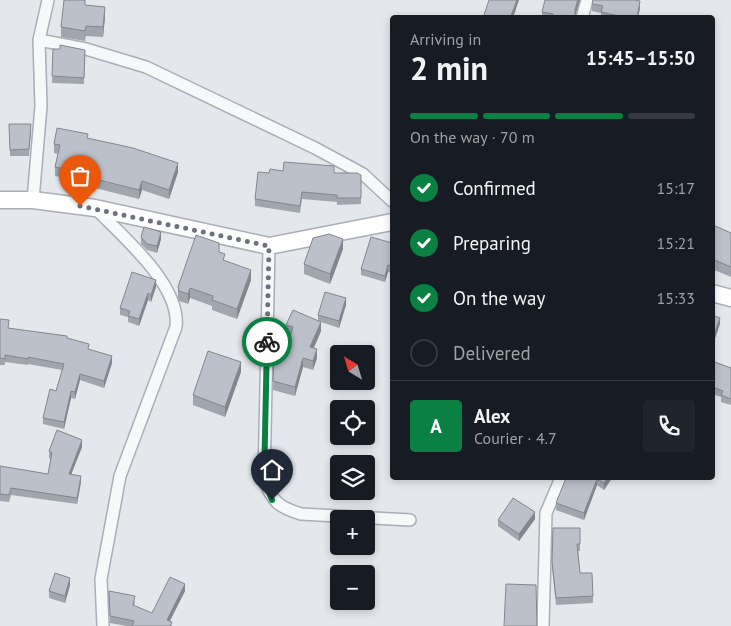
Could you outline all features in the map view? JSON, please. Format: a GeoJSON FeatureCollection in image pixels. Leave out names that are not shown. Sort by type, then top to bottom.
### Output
{"type":"FeatureCollection","features":[{"type":"Feature","properties":{"kind":"main road"},"geometry":{"type":"LineString","coordinates":[[0,200],[33,200],[95,208],[269,246],[390,222]]}},
{"type":"Feature","properties":{"kind":"main road"},"geometry":{"type":"LineString","coordinates":[[715,294],[731,298]]}},
{"type":"Feature","properties":{"kind":"street"},"geometry":{"type":"LineString","coordinates":[[33,200],[41,106],[39,40],[48,0]]}},
{"type":"Feature","properties":{"kind":"street"},"geometry":{"type":"LineString","coordinates":[[583,15],[587,0]]}},
{"type":"Feature","properties":{"kind":"street"},"geometry":{"type":"LineString","coordinates":[[39,40],[86,49],[146,67],[315,148],[363,174],[390,199]]}},
{"type":"Feature","properties":{"kind":"street"},"geometry":{"type":"LineString","coordinates":[[95,208],[159,276],[171,294],[178,317],[176,327],[120,476],[101,579],[102,626]]}},
{"type":"Feature","properties":{"kind":"street"},"geometry":{"type":"LineString","coordinates":[[269,246],[264,480],[272,500],[287,510],[301,514],[410,520]]}},
{"type":"Feature","properties":{"kind":"street"},"geometry":{"type":"LineString","coordinates":[[543,626],[546,513],[560,480]]}},
{"type":"Feature","properties":{"kind":"building"},"geometry":{"type":"Polygon","coordinates":[[[64,0],[85,0],[85,5],[105,7],[103,27],[86,26],[85,31],[61,27],[64,0]]]}},
{"type":"Feature","properties":{"kind":"building"},"geometry":{"type":"Polygon","coordinates":[[[489,0],[517,0],[511,15],[484,15],[489,0]]]}},
{"type":"Feature","properties":{"kind":"building"},"geometry":{"type":"Polygon","coordinates":[[[545,0],[578,0],[575,15],[553,15],[542,12],[545,0]]]}},
{"type":"Feature","properties":{"kind":"building"},"geometry":{"type":"Polygon","coordinates":[[[593,0],[640,1],[638,15],[614,15],[601,12],[603,6],[592,4],[593,0]]]}},
{"type":"Feature","properties":{"kind":"building"},"geometry":{"type":"Polygon","coordinates":[[[60,45],[85,50],[84,78],[52,76],[53,49],[60,49],[60,45]]]}},
{"type":"Feature","properties":{"kind":"building"},"geometry":{"type":"Polygon","coordinates":[[[9,124],[31,124],[29,149],[10,150],[9,124]]]}},
{"type":"Feature","properties":{"kind":"building"},"geometry":{"type":"Polygon","coordinates":[[[57,128],[88,134],[87,138],[133,148],[178,163],[169,190],[142,181],[139,190],[83,176],[84,173],[55,167],[60,145],[54,144],[57,128]]]}},
{"type":"Feature","properties":{"kind":"building"},"geometry":{"type":"Polygon","coordinates":[[[284,162],[334,166],[334,173],[357,173],[361,175],[361,198],[337,198],[337,195],[302,192],[300,206],[255,199],[258,172],[269,173],[270,169],[283,171],[284,162]]]}},
{"type":"Feature","properties":{"kind":"building"},"geometry":{"type":"Polygon","coordinates":[[[715,226],[731,233],[731,267],[715,260],[715,226]]]}},
{"type":"Feature","properties":{"kind":"building"},"geometry":{"type":"Polygon","coordinates":[[[144,227],[161,232],[157,246],[147,244],[141,237],[144,227]]]}},
{"type":"Feature","properties":{"kind":"building"},"geometry":{"type":"Polygon","coordinates":[[[329,234],[343,239],[330,274],[304,264],[313,238],[329,234]]]}},
{"type":"Feature","properties":{"kind":"building"},"geometry":{"type":"Polygon","coordinates":[[[196,235],[219,243],[219,252],[225,254],[223,260],[251,270],[237,309],[212,300],[213,296],[190,288],[188,294],[179,291],[178,287],[196,235]]]}},
{"type":"Feature","properties":{"kind":"building"},"geometry":{"type":"Polygon","coordinates":[[[371,237],[390,242],[390,266],[388,265],[385,276],[361,269],[371,237]]]}},
{"type":"Feature","properties":{"kind":"building"},"geometry":{"type":"Polygon","coordinates":[[[132,272],[156,280],[151,295],[148,293],[139,319],[128,316],[130,311],[120,308],[132,272]]]}},
{"type":"Feature","properties":{"kind":"building"},"geometry":{"type":"Polygon","coordinates":[[[325,292],[346,298],[339,321],[318,315],[325,292]]]}},
{"type":"Feature","properties":{"kind":"building"},"geometry":{"type":"Polygon","coordinates":[[[293,310],[321,322],[310,347],[317,349],[313,361],[303,358],[295,387],[273,381],[274,354],[284,357],[293,327],[286,325],[293,310]]]}},
{"type":"Feature","properties":{"kind":"building"},"geometry":{"type":"Polygon","coordinates":[[[715,316],[720,318],[715,332],[715,316]]]}},
{"type":"Feature","properties":{"kind":"building"},"geometry":{"type":"Polygon","coordinates":[[[0,319],[9,320],[8,328],[67,336],[67,338],[89,344],[88,349],[112,356],[104,381],[80,374],[75,392],[71,391],[64,422],[43,418],[50,389],[56,391],[64,364],[28,357],[28,359],[5,355],[5,359],[0,358],[0,319]]]}},
{"type":"Feature","properties":{"kind":"building"},"geometry":{"type":"Polygon","coordinates":[[[208,351],[241,362],[225,407],[193,395],[208,351]]]}},
{"type":"Feature","properties":{"kind":"building"},"geometry":{"type":"Polygon","coordinates":[[[715,362],[731,368],[731,399],[721,395],[723,391],[715,388],[715,362]]]}},
{"type":"Feature","properties":{"kind":"building"},"geometry":{"type":"Polygon","coordinates":[[[57,430],[82,440],[69,474],[81,476],[77,498],[11,488],[9,495],[0,494],[0,466],[48,474],[52,453],[49,451],[57,430]]]}},
{"type":"Feature","properties":{"kind":"building"},"geometry":{"type":"Polygon","coordinates":[[[565,480],[597,480],[584,513],[556,503],[565,480]]]}},
{"type":"Feature","properties":{"kind":"building"},"geometry":{"type":"Polygon","coordinates":[[[513,498],[535,512],[519,534],[498,520],[513,498]]]}},
{"type":"Feature","properties":{"kind":"building"},"geometry":{"type":"Polygon","coordinates":[[[553,528],[580,528],[580,544],[577,544],[580,573],[592,573],[593,596],[556,598],[552,561],[553,528]]]}},
{"type":"Feature","properties":{"kind":"building"},"geometry":{"type":"Polygon","coordinates":[[[55,573],[70,578],[65,596],[49,591],[55,573]]]}},
{"type":"Feature","properties":{"kind":"building"},"geometry":{"type":"Polygon","coordinates":[[[170,577],[185,584],[167,620],[172,622],[170,626],[132,626],[134,621],[110,616],[109,591],[135,596],[133,605],[152,613],[170,577]]]}},
{"type":"Feature","properties":{"kind":"building"},"geometry":{"type":"Polygon","coordinates":[[[506,584],[536,585],[537,626],[504,626],[506,584]]]}},
{"type":"Feature","properties":{"kind":"way so far"},"geometry":{"type":"LineString","coordinates":[[80,206],[269,246],[267,342]]}},
{"type":"Feature","properties":{"kind":"route"},"geometry":{"type":"LineString","coordinates":[[267,342],[264,480],[272,500]]}}]}
